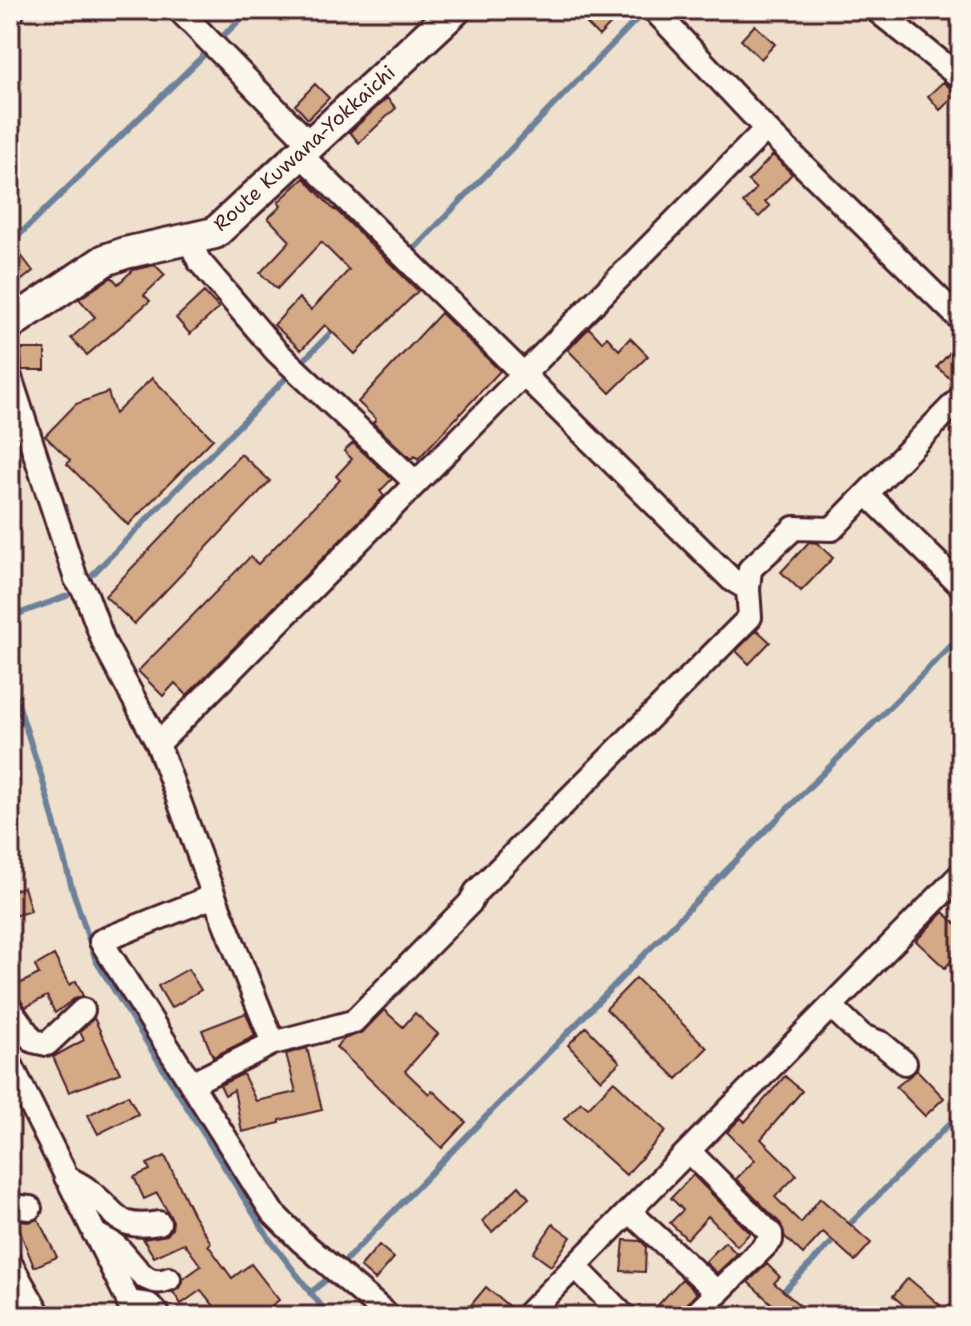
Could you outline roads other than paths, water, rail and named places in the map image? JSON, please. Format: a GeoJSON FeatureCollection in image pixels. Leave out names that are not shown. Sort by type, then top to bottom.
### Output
{"type":"FeatureCollection","features":[{"type":"Feature","properties":{"kind":"main road","name":"Route Kuwana-Yokkaichi"},"geometry":{"type":"LineString","coordinates":[[10,324],[105,260],[188,237],[215,233],[455,10]]}},
{"type":"Feature","properties":{"kind":"street"},"geometry":{"type":"LineString","coordinates":[[179,10],[306,150],[523,373],[731,579],[748,589]]}},
{"type":"Feature","properties":{"kind":"street"},"geometry":{"type":"LineString","coordinates":[[654,10],[766,129],[961,320]]}},
{"type":"Feature","properties":{"kind":"street"},"geometry":{"type":"LineString","coordinates":[[876,10],[961,78]]}},
{"type":"Feature","properties":{"kind":"street"},"geometry":{"type":"LineString","coordinates":[[158,744],[766,129]]}},
{"type":"Feature","properties":{"kind":"street"},"geometry":{"type":"LineString","coordinates":[[188,237],[199,261],[276,351],[415,482]]}},
{"type":"Feature","properties":{"kind":"street"},"geometry":{"type":"LineString","coordinates":[[10,377],[76,579],[86,594],[104,643],[158,744],[273,1043]]}},
{"type":"Feature","properties":{"kind":"street"},"geometry":{"type":"LineString","coordinates":[[191,1084],[262,1046],[353,1022],[470,903],[476,892],[750,617],[750,569],[794,528],[832,529],[961,397]]}},
{"type":"Feature","properties":{"kind":"street"},"geometry":{"type":"LineString","coordinates":[[867,494],[961,586]]}},
{"type":"Feature","properties":{"kind":"street"},"geometry":{"type":"LineString","coordinates":[[526,1316],[961,874]]}},
{"type":"Feature","properties":{"kind":"street"},"geometry":{"type":"LineString","coordinates":[[214,896],[101,941],[272,1212],[301,1241],[389,1316]]}},
{"type":"Feature","properties":{"kind":"street"},"geometry":{"type":"LineString","coordinates":[[831,1006],[862,1036],[881,1043],[905,1063]]}},
{"type":"Feature","properties":{"kind":"street"},"geometry":{"type":"LineString","coordinates":[[10,1009],[33,1041],[47,1044],[83,1010]]}},
{"type":"Feature","properties":{"kind":"street"},"geometry":{"type":"LineString","coordinates":[[13,1077],[132,1309],[149,1305],[159,1316]]}},
{"type":"Feature","properties":{"kind":"street"},"geometry":{"type":"LineString","coordinates":[[689,1151],[771,1234],[771,1240],[694,1316]]}},
{"type":"Feature","properties":{"kind":"street"},"geometry":{"type":"LineString","coordinates":[[66,1177],[88,1190],[131,1226],[159,1223]]}},
{"type":"Feature","properties":{"kind":"street"},"geometry":{"type":"LineString","coordinates":[[630,1212],[718,1293]]}},
{"type":"Feature","properties":{"kind":"street"},"geometry":{"type":"LineString","coordinates":[[93,1233],[116,1246],[145,1277],[156,1283],[169,1279]]}},
{"type":"Feature","properties":{"kind":"street"},"geometry":{"type":"LineString","coordinates":[[10,1263],[40,1316]]}},
{"type":"Feature","properties":{"kind":"street"},"geometry":{"type":"LineString","coordinates":[[575,1266],[624,1316]]}},
{"type":"Feature","properties":{"kind":"street"},"geometry":{"type":"LineString","coordinates":[[594,1283],[620,1288]]}},
{"type":"Feature","properties":{"kind":"waterway"},"geometry":{"type":"LineString","coordinates":[[221,38],[250,10]]}},
{"type":"Feature","properties":{"kind":"waterway"},"geometry":{"type":"LineString","coordinates":[[413,250],[638,18]]}},
{"type":"Feature","properties":{"kind":"waterway"},"geometry":{"type":"LineString","coordinates":[[10,244],[207,52]]}},
{"type":"Feature","properties":{"kind":"waterway"},"geometry":{"type":"LineString","coordinates":[[306,358],[337,326]]}},
{"type":"Feature","properties":{"kind":"waterway"},"geometry":{"type":"LineString","coordinates":[[93,574],[285,379]]}},
{"type":"Feature","properties":{"kind":"waterway"},"geometry":{"type":"LineString","coordinates":[[10,617],[67,596]]}},
{"type":"Feature","properties":{"kind":"waterway"},"geometry":{"type":"LineString","coordinates":[[344,1262],[757,839],[961,636]]}},
{"type":"Feature","properties":{"kind":"waterway"},"geometry":{"type":"LineString","coordinates":[[10,679],[96,961],[270,1240],[329,1316]]}},
{"type":"Feature","properties":{"kind":"waterway"},"geometry":{"type":"LineString","coordinates":[[846,1228],[961,1112]]}},
{"type":"Feature","properties":{"kind":"waterway"},"geometry":{"type":"LineString","coordinates":[[759,1316],[838,1236]]}},
{"type":"Feature","properties":{"kind":"waterway"},"geometry":{"type":"LineString","coordinates":[[310,1293],[331,1276]]}}]}
